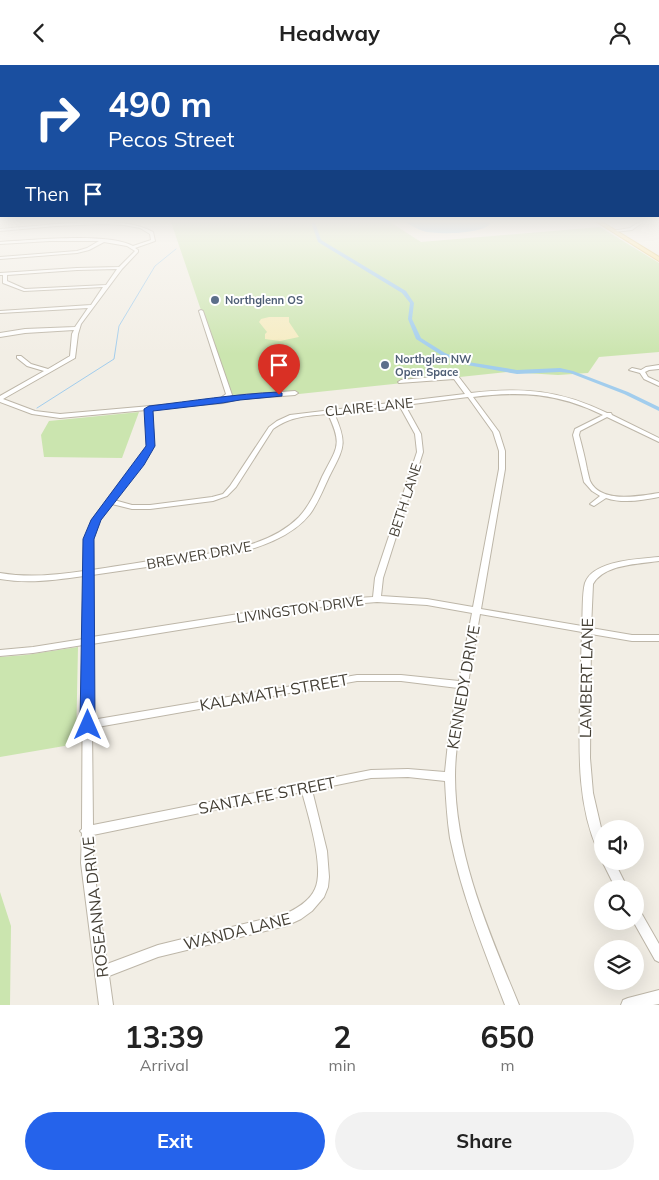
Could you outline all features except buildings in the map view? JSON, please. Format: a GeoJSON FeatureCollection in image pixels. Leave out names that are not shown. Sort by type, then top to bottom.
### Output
{"type":"FeatureCollection","features":[{"type":"Feature","properties":{"kind":"street"},"geometry":{"type":"LineString","coordinates":[[0,399],[73,357],[78,328],[106,286],[122,266]]}},
{"type":"Feature","properties":{"kind":"street"},"geometry":{"type":"LineString","coordinates":[[106,286],[21,289],[6,283],[3,274],[120,268]]}},
{"type":"Feature","properties":{"kind":"street"},"geometry":{"type":"LineString","coordinates":[[0,311],[92,306]]}},
{"type":"Feature","properties":{"kind":"street"},"geometry":{"type":"LineString","coordinates":[[202,311],[229,395],[220,401]]}},
{"type":"Feature","properties":{"kind":"street"},"geometry":{"type":"LineString","coordinates":[[0,335],[25,331],[78,328]]}},
{"type":"Feature","properties":{"kind":"street"},"geometry":{"type":"LineString","coordinates":[[19,357],[29,365],[49,371]]}},
{"type":"Feature","properties":{"kind":"street"},"geometry":{"type":"LineString","coordinates":[[642,372],[648,368],[659,367]]}},
{"type":"Feature","properties":{"kind":"street"},"geometry":{"type":"LineString","coordinates":[[632,370],[642,372],[646,378],[659,384]]}},
{"type":"Feature","properties":{"kind":"street","name":"KENNEDY DRIVE"},"geometry":{"type":"LineString","coordinates":[[401,382],[456,377],[496,432],[501,446],[503,461],[462,685],[454,733],[450,777],[452,809],[459,855],[484,932],[510,1002]]}},
{"type":"Feature","properties":{"kind":"street","name":"CLAIRE LANE"},"geometry":{"type":"LineString","coordinates":[[110,501],[132,507],[150,507],[213,499],[225,495],[233,487],[276,423],[292,416],[469,395],[507,392],[546,394],[574,400],[609,414],[659,440]]}},
{"type":"Feature","properties":{"kind":"street"},"geometry":{"type":"LineString","coordinates":[[0,399],[34,413],[60,416],[149,409],[240,397],[296,393]]}},
{"type":"Feature","properties":{"kind":"street","name":"BETH LANE"},"geometry":{"type":"LineString","coordinates":[[377,599],[379,578],[420,452],[418,434],[401,403]]}},
{"type":"Feature","properties":{"kind":"street","name":"ROSEANNA DRIVE"},"geometry":{"type":"LineString","coordinates":[[106,1005],[89,888],[86,831],[88,543],[92,529],[150,446],[149,409]]}},
{"type":"Feature","properties":{"kind":"street","name":"BREWER DRIVE"},"geometry":{"type":"LineString","coordinates":[[0,577],[32,579],[236,551],[265,541],[287,530],[298,522],[310,508],[341,448],[341,436],[330,411]]}},
{"type":"Feature","properties":{"kind":"street"},"geometry":{"type":"LineString","coordinates":[[609,414],[576,430],[587,482],[605,496],[628,501],[659,495]]}},
{"type":"Feature","properties":{"kind":"street"},"geometry":{"type":"LineString","coordinates":[[594,504],[605,496]]}},
{"type":"Feature","properties":{"kind":"street","name":"LAMBERT LANE"},"geometry":{"type":"LineString","coordinates":[[594,823],[585,779],[586,629],[589,583],[596,573],[613,567],[659,559]]}},
{"type":"Feature","properties":{"kind":"street","name":"LIVINGSTON DRIVE"},"geometry":{"type":"LineString","coordinates":[[0,653],[34,650],[327,603],[377,599],[427,602],[632,638],[659,638]]}},
{"type":"Feature","properties":{"kind":"street","name":"KALAMATH STREET"},"geometry":{"type":"LineString","coordinates":[[88,725],[357,678],[401,677],[462,685]]}},
{"type":"Feature","properties":{"kind":"street","name":"SANTA FE STREET"},"geometry":{"type":"LineString","coordinates":[[86,831],[371,774],[389,773],[450,777]]}},
{"type":"Feature","properties":{"kind":"street","name":"WANDA LANE"},"geometry":{"type":"LineString","coordinates":[[101,973],[158,951],[286,920],[302,913],[322,888],[323,876],[323,862],[306,787]]}},
{"type":"Feature","properties":{"kind":"street"},"geometry":{"type":"LineString","coordinates":[[644,929],[659,956]]}},
{"type":"Feature","properties":{"kind":"street"},"geometry":{"type":"LineString","coordinates":[[628,1005],[659,997]]}},
{"type":"Feature","properties":{"kind":"green space"},"geometry":{"type":"Polygon","coordinates":[[[186,266],[659,266],[659,352],[599,357],[588,373],[558,375],[507,372],[232,401],[186,266]]]}},
{"type":"Feature","properties":{"kind":"green space"},"geometry":{"type":"Polygon","coordinates":[[[139,412],[122,458],[44,457],[41,435],[49,421],[139,412]]]}},
{"type":"Feature","properties":{"kind":"green space"},"geometry":{"type":"Polygon","coordinates":[[[78,647],[76,744],[0,757],[0,657],[78,647]]]}},
{"type":"Feature","properties":{"kind":"green space"},"geometry":{"type":"Polygon","coordinates":[[[0,892],[11,926],[10,1005],[0,1005],[0,892]]]}},
{"type":"Feature","properties":{"kind":"sand"},"geometry":{"type":"Polygon","coordinates":[[[289,317],[289,322],[299,337],[280,341],[265,339],[267,332],[259,322],[261,319],[289,317]]]}},
{"type":"Feature","properties":{"kind":"waterway"},"geometry":{"type":"LineString","coordinates":[[37,408],[114,359],[119,326],[155,266]]}},
{"type":"Feature","properties":{"kind":"waterway"},"geometry":{"type":"LineString","coordinates":[[360,266],[404,292],[412,303],[410,319],[419,339],[443,354],[467,363],[517,372],[560,370],[571,372],[626,393],[659,409]]}},
{"type":"Feature","properties":{"kind":"place","name":"Northglenn OS"},"geometry":{"type":"Point","coordinates":[215,300]}},
{"type":"Feature","properties":{"kind":"place","name":"Northglen NW Open Space"},"geometry":{"type":"Point","coordinates":[385,365]}},
{"type":"Feature","properties":{"kind":"route"},"geometry":{"type":"LineString","coordinates":[[88,725],[89,539],[96,520],[140,463],[150,446],[149,409],[222,401],[240,397],[279,395]]}}]}
